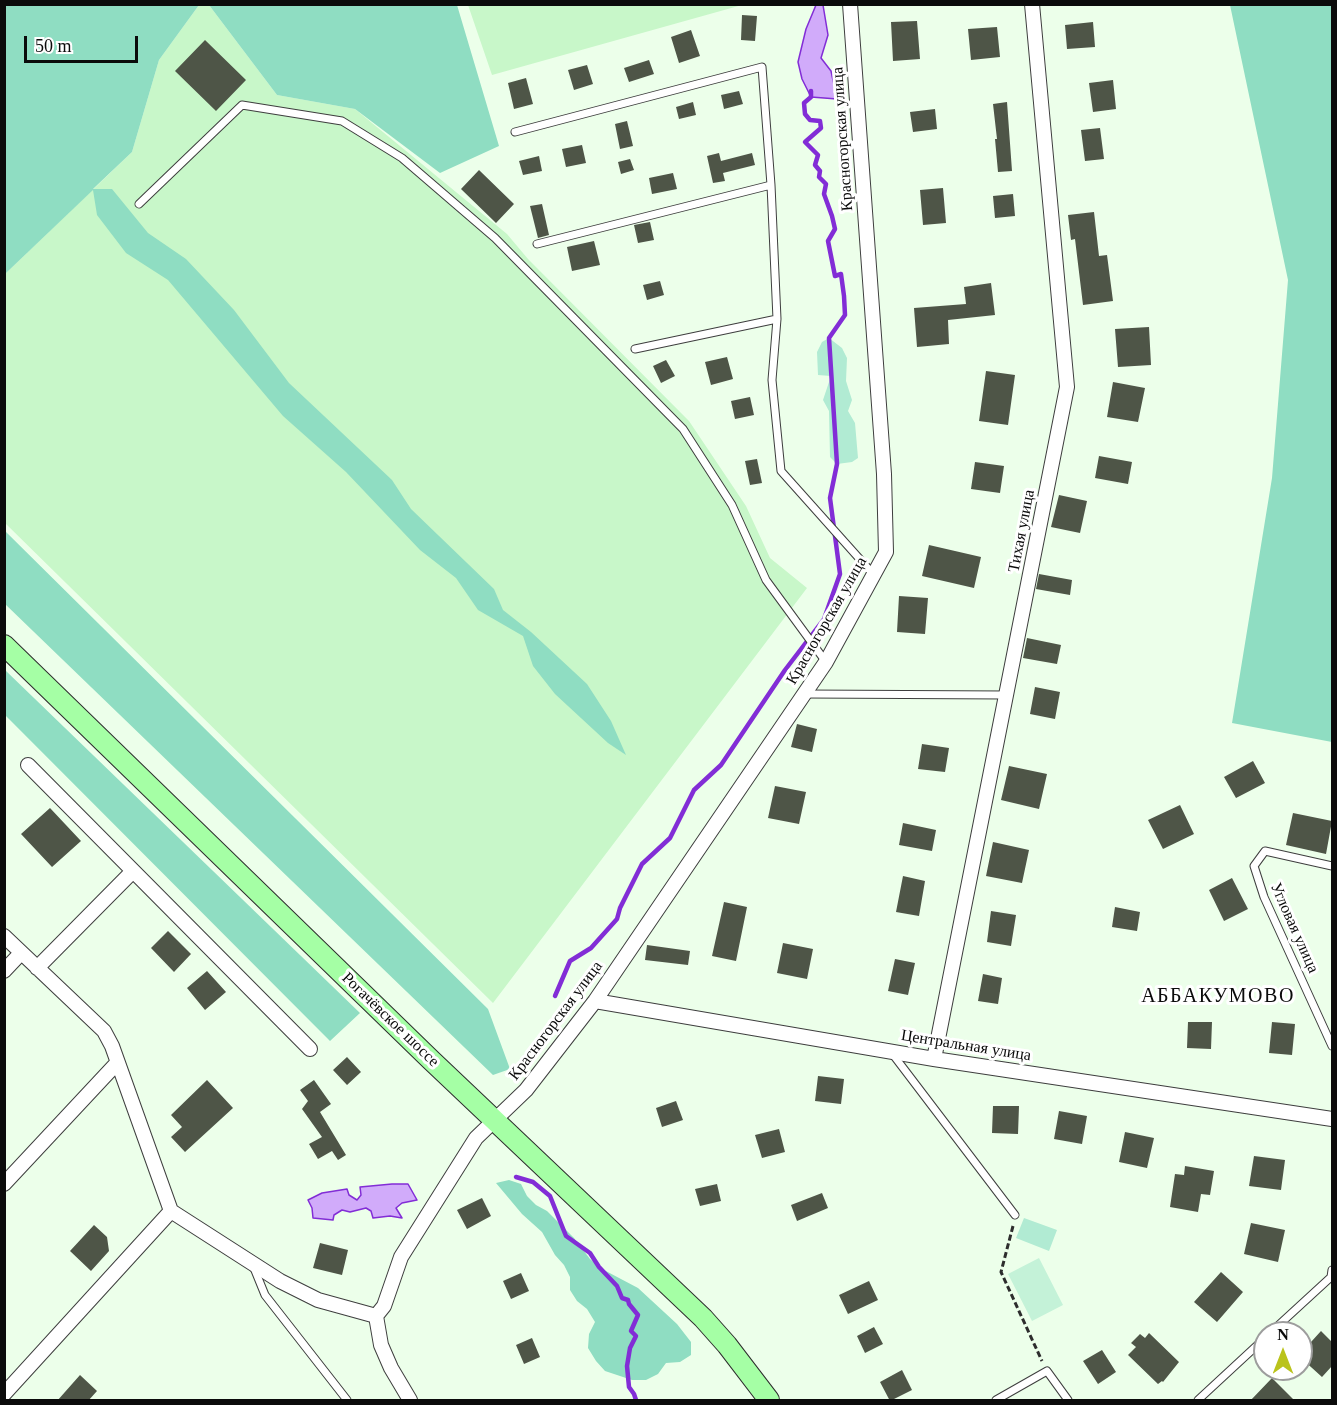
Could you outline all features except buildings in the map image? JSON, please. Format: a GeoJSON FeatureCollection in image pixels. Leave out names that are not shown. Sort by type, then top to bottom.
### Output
{"type":"FeatureCollection","features":[{"type":"Feature","properties":{"kind":"main road","name":"Рогачёвское шоссе"},"geometry":{"type":"LineString","coordinates":[[4,645],[403,1033],[703,1318],[741,1362],[769,1401]]}},
{"type":"Feature","properties":{"kind":"street","name":"Красногорская улица"},"geometry":{"type":"LineString","coordinates":[[376,1316],[384,1306],[400,1257],[476,1138],[526,1090],[595,1001],[826,662],[886,552],[884,474],[850,4]]}},
{"type":"Feature","properties":{"kind":"street","name":"Тихая улица"},"geometry":{"type":"LineString","coordinates":[[934,1059],[1067,387],[1032,4]]}},
{"type":"Feature","properties":{"kind":"street"},"geometry":{"type":"LineString","coordinates":[[28,765],[310,1049]]}},
{"type":"Feature","properties":{"kind":"street"},"geometry":{"type":"LineString","coordinates":[[37,968],[133,870]]}},
{"type":"Feature","properties":{"kind":"street"},"geometry":{"type":"LineString","coordinates":[[4,936],[104,1031],[112,1046],[171,1211],[280,1281],[318,1300],[376,1316],[384,1352],[410,1401]]}},
{"type":"Feature","properties":{"kind":"street"},"geometry":{"type":"LineString","coordinates":[[4,971],[21,953]]}},
{"type":"Feature","properties":{"kind":"street","name":"Центральная улица"},"geometry":{"type":"LineString","coordinates":[[595,1001],[934,1059],[1332,1119]]}},
{"type":"Feature","properties":{"kind":"street"},"geometry":{"type":"LineString","coordinates":[[4,1184],[117,1063]]}},
{"type":"Feature","properties":{"kind":"street"},"geometry":{"type":"LineString","coordinates":[[4,1394],[171,1211]]}},
{"type":"Feature","properties":{"kind":"lane"},"geometry":{"type":"LineString","coordinates":[[515,132],[762,67],[771,184],[777,319],[772,380],[781,471],[874,574]]}},
{"type":"Feature","properties":{"kind":"lane"},"geometry":{"type":"LineString","coordinates":[[139,204],[242,105],[342,121],[402,158],[495,238],[683,429],[732,506],[766,580],[826,662]]}},
{"type":"Feature","properties":{"kind":"lane"},"geometry":{"type":"LineString","coordinates":[[537,244],[771,184]]}},
{"type":"Feature","properties":{"kind":"lane"},"geometry":{"type":"LineString","coordinates":[[635,349],[777,319]]}},
{"type":"Feature","properties":{"kind":"lane"},"geometry":{"type":"LineString","coordinates":[[805,694],[1006,695]]}},
{"type":"Feature","properties":{"kind":"lane","name":"Угловая улица"},"geometry":{"type":"LineString","coordinates":[[1332,866],[1265,851],[1254,866],[1264,897],[1332,1046]]}},
{"type":"Feature","properties":{"kind":"lane"},"geometry":{"type":"LineString","coordinates":[[890,1050],[1015,1215]]}},
{"type":"Feature","properties":{"kind":"lane"},"geometry":{"type":"LineString","coordinates":[[252,1263],[265,1295],[347,1401]]}},
{"type":"Feature","properties":{"kind":"lane"},"geometry":{"type":"LineString","coordinates":[[1283,1321],[1331,1277],[1332,1270]]}},
{"type":"Feature","properties":{"kind":"lane"},"geometry":{"type":"LineString","coordinates":[[1198,1401],[1253,1349]]}},
{"type":"Feature","properties":{"kind":"lane"},"geometry":{"type":"LineString","coordinates":[[996,1401],[1047,1371],[1068,1401]]}},
{"type":"Feature","properties":{"kind":"path"},"geometry":{"type":"LineString","coordinates":[[1015,1215],[1001,1272],[1047,1371]]}},
{"type":"Feature","properties":{"kind":"green space"},"geometry":{"type":"Polygon","coordinates":[[[5,4],[199,5],[159,60],[132,152],[93,189],[112,189],[148,233],[186,259],[234,310],[289,383],[392,480],[411,509],[494,589],[503,610],[531,632],[587,684],[611,721],[626,755],[608,743],[555,694],[533,666],[523,636],[478,610],[456,578],[420,550],[346,472],[283,416],[168,280],[126,253],[97,215],[93,190],[5,274],[5,4]]]}},
{"type":"Feature","properties":{"kind":"green space"},"geometry":{"type":"Polygon","coordinates":[[[468,4],[742,5],[492,75],[468,4]]]}},
{"type":"Feature","properties":{"kind":"green space"},"geometry":{"type":"Polygon","coordinates":[[[199,5],[209,5],[277,95],[355,109],[507,234],[528,259],[689,421],[746,506],[770,558],[807,588],[493,1003],[5,523],[5,274],[132,152],[159,60],[199,5]]]}},
{"type":"Feature","properties":{"kind":"green space"},"geometry":{"type":"Polygon","coordinates":[[[209,5],[457,5],[499,146],[440,173],[355,109],[277,95],[209,5]]]}},
{"type":"Feature","properties":{"kind":"green space"},"geometry":{"type":"Polygon","coordinates":[[[1230,5],[1332,5],[1332,742],[1232,723],[1272,478],[1288,280],[1230,5]]]}},
{"type":"Feature","properties":{"kind":"green space"},"geometry":{"type":"Polygon","coordinates":[[[829,338],[842,348],[847,358],[846,381],[852,400],[848,411],[855,423],[858,458],[852,462],[837,464],[830,457],[829,411],[823,400],[831,376],[818,375],[817,352],[822,342],[829,338]]]}},
{"type":"Feature","properties":{"kind":"green space"},"geometry":{"type":"Polygon","coordinates":[[[5,531],[488,1009],[510,1069],[493,1075],[5,604],[5,531]]]}},
{"type":"Feature","properties":{"kind":"green space"},"geometry":{"type":"Polygon","coordinates":[[[4,670],[360,1013],[330,1041],[5,715],[4,670]]]}},
{"type":"Feature","properties":{"kind":"green space"},"geometry":{"type":"Polygon","coordinates":[[[509,1180],[521,1184],[527,1196],[547,1211],[574,1238],[590,1259],[602,1269],[638,1288],[677,1324],[691,1342],[691,1355],[680,1362],[666,1363],[658,1374],[646,1380],[632,1380],[605,1371],[588,1348],[589,1334],[595,1322],[570,1290],[570,1277],[564,1265],[555,1255],[542,1232],[522,1214],[496,1183],[509,1180]]]}},
{"type":"Feature","properties":{"kind":"green space"},"geometry":{"type":"Polygon","coordinates":[[[1024,1218],[1057,1230],[1049,1251],[1016,1238],[1024,1218]]]}},
{"type":"Feature","properties":{"kind":"green space"},"geometry":{"type":"Polygon","coordinates":[[[1039,1258],[1063,1305],[1032,1321],[1008,1274],[1039,1258]]]}},
{"type":"Feature","properties":{"kind":"shaded area"},"geometry":{"type":"Polygon","coordinates":[[[816,5],[823,5],[828,35],[821,58],[831,71],[837,99],[811,97],[802,79],[798,62],[806,29],[816,5]]]}},
{"type":"Feature","properties":{"kind":"shaded area"},"geometry":{"type":"Polygon","coordinates":[[[408,1184],[417,1200],[402,1203],[396,1208],[402,1218],[390,1216],[373,1218],[371,1211],[366,1208],[350,1212],[342,1210],[334,1215],[333,1220],[313,1218],[308,1200],[322,1193],[347,1189],[349,1195],[357,1200],[361,1195],[360,1187],[408,1184]]]}},
{"type":"Feature","properties":{"kind":"waterway"},"geometry":{"type":"LineString","coordinates":[[555,996],[570,961],[591,948],[617,919],[620,908],[642,864],[670,838],[694,790],[721,765],[785,670],[824,619],[840,574],[830,498],[837,464],[829,338],[845,315],[844,296],[841,274],[835,276],[828,241],[835,229],[824,194],[826,184],[819,177],[820,171],[815,165],[818,155],[805,142],[821,128],[820,121],[810,120],[805,114],[804,103],[811,97],[811,91]]}},
{"type":"Feature","properties":{"kind":"waterway"},"geometry":{"type":"LineString","coordinates":[[516,1177],[533,1182],[550,1196],[566,1236],[590,1253],[599,1267],[617,1286],[622,1298],[628,1300],[638,1315],[631,1331],[636,1336],[630,1348],[627,1366],[629,1387],[636,1400]]}},
{"type":"Feature","properties":{"kind":"district","name":"АББАКУМОВО"},"geometry":{"type":"Point","coordinates":[1218,997]}}]}
